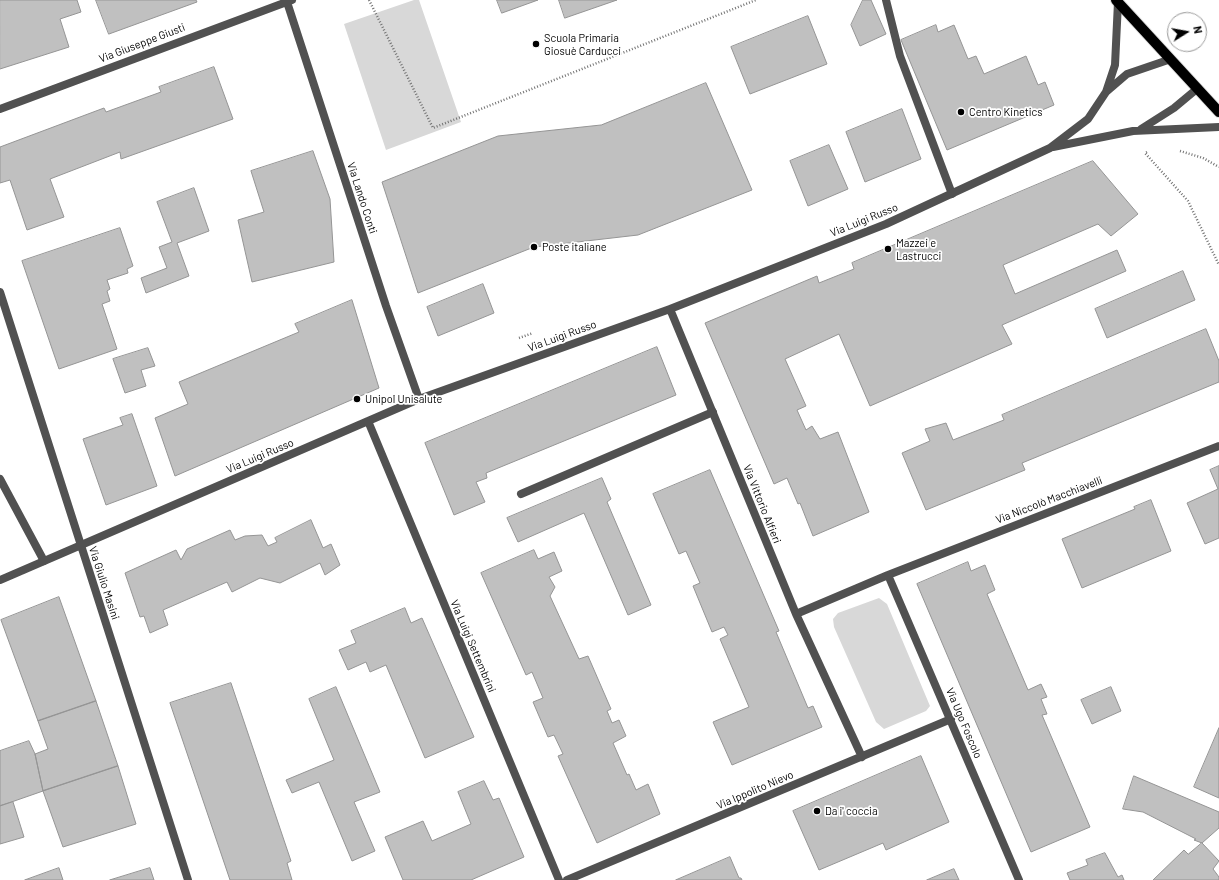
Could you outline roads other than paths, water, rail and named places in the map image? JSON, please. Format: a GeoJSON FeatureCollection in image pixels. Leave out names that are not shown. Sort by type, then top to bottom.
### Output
{"type":"FeatureCollection","features":[{"type":"Feature","properties":{"kind":"main road"},"geometry":{"type":"LineString","coordinates":[[1117,1],[1219,112]]}},
{"type":"Feature","properties":{"kind":"street"},"geometry":{"type":"LineString","coordinates":[[886,0],[900,56],[952,194]]}},
{"type":"Feature","properties":{"kind":"street","name":"Via Giuseppe Giusti"},"geometry":{"type":"LineString","coordinates":[[0,109],[289,1]]}},
{"type":"Feature","properties":{"kind":"street","name":"Via Lando Conti"},"geometry":{"type":"LineString","coordinates":[[289,1],[376,276],[419,399]]}},
{"type":"Feature","properties":{"kind":"street","name":"Via Luigi Russo"},"geometry":{"type":"LineString","coordinates":[[0,580],[419,399],[670,309],[886,224],[1050,148],[1088,119],[1106,92],[1115,65],[1117,1]]}},
{"type":"Feature","properties":{"kind":"street","name":"Via Luigi Russo"},"geometry":{"type":"LineString","coordinates":[[1106,92],[1127,74],[1171,59]]}},
{"type":"Feature","properties":{"kind":"street","name":"Via Luigi Russo"},"geometry":{"type":"LineString","coordinates":[[1138,131],[1174,108],[1198,88]]}},
{"type":"Feature","properties":{"kind":"street","name":"Via Luigi Russo"},"geometry":{"type":"LineString","coordinates":[[1050,148],[1138,131],[1219,127]]}},
{"type":"Feature","properties":{"kind":"street","name":"Via Giulio Masini"},"geometry":{"type":"LineString","coordinates":[[0,292],[188,880]]}},
{"type":"Feature","properties":{"kind":"street","name":"Via Vittorio Alfieri"},"geometry":{"type":"LineString","coordinates":[[670,309],[796,614],[862,757]]}},
{"type":"Feature","properties":{"kind":"street"},"geometry":{"type":"LineString","coordinates":[[521,494],[713,412]]}},
{"type":"Feature","properties":{"kind":"street","name":"Via Luigi Settembrini"},"geometry":{"type":"LineString","coordinates":[[368,421],[559,880]]}},
{"type":"Feature","properties":{"kind":"street","name":"Via Niccolò Macchiavelli"},"geometry":{"type":"LineString","coordinates":[[888,575],[1219,446]]}},
{"type":"Feature","properties":{"kind":"street"},"geometry":{"type":"LineString","coordinates":[[0,479],[44,561]]}},
{"type":"Feature","properties":{"kind":"street"},"geometry":{"type":"LineString","coordinates":[[796,614],[888,575]]}},
{"type":"Feature","properties":{"kind":"street","name":"Via Ugo Foscolo"},"geometry":{"type":"LineString","coordinates":[[888,575],[1018,880]]}},
{"type":"Feature","properties":{"kind":"street","name":"Via Ippolito Nievo"},"geometry":{"type":"LineString","coordinates":[[567,880],[950,719]]}},
{"type":"Feature","properties":{"kind":"place","name":"Scuola Primaria Giosuè Carducci"},"geometry":{"type":"Point","coordinates":[536,44]}},
{"type":"Feature","properties":{"kind":"place","name":"Centro Kinetics"},"geometry":{"type":"Point","coordinates":[961,112]}},
{"type":"Feature","properties":{"kind":"place","name":"Poste italiane"},"geometry":{"type":"Point","coordinates":[534,247]}},
{"type":"Feature","properties":{"kind":"place","name":"Mazzei e Lastrucci"},"geometry":{"type":"Point","coordinates":[888,249]}},
{"type":"Feature","properties":{"kind":"place","name":"Unipol Unisalute"},"geometry":{"type":"Point","coordinates":[357,399]}},
{"type":"Feature","properties":{"kind":"place","name":"Da i' coccia"},"geometry":{"type":"Point","coordinates":[817,811]}}]}
